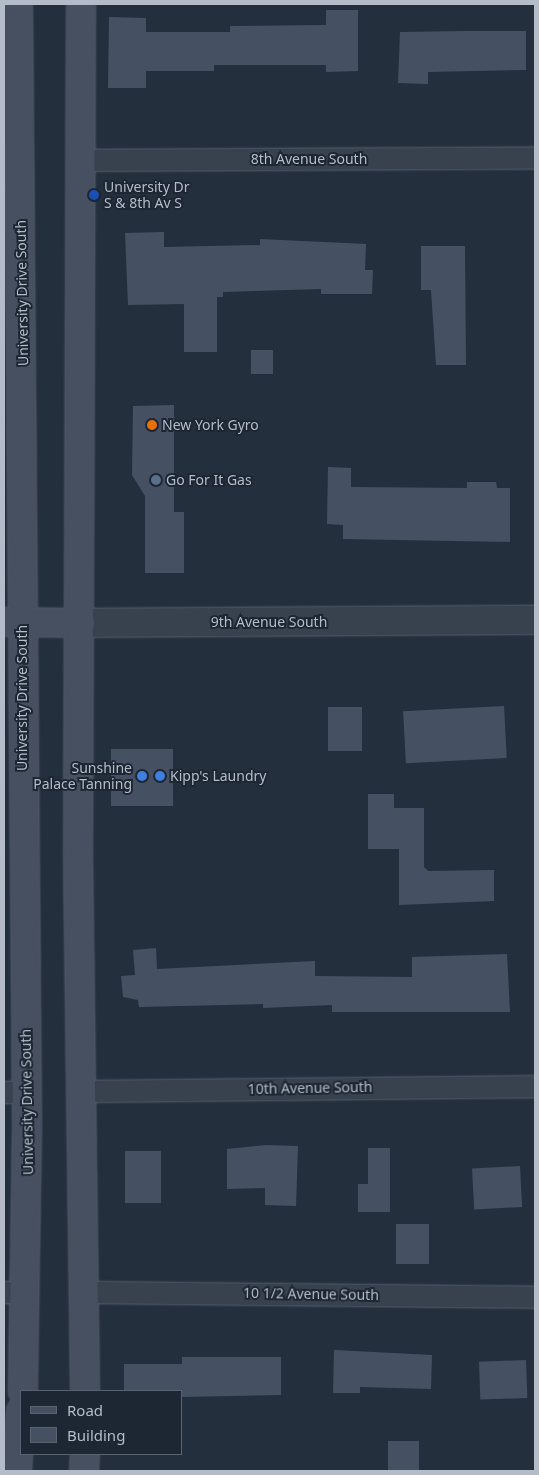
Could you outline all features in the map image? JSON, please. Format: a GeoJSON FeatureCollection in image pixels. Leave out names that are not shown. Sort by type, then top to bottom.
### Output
{"type":"FeatureCollection","features":[{"type":"Feature","properties":{"kind":"main road","name":"University Drive South"},"geometry":{"type":"LineString","coordinates":[[18,4],[12,161],[12,622],[15,1292],[23,1390]]}},
{"type":"Feature","properties":{"kind":"main road"},"geometry":{"type":"LineString","coordinates":[[80,4],[83,160],[78,856],[84,1091],[85,1390]]}},
{"type":"Feature","properties":{"kind":"main road","name":"9th Avenue South"},"geometry":{"type":"LineString","coordinates":[[12,622],[80,623]]}},
{"type":"Feature","properties":{"kind":"main road"},"geometry":{"type":"LineString","coordinates":[[17,1471],[20,1426]]}},
{"type":"Feature","properties":{"kind":"main road"},"geometry":{"type":"LineString","coordinates":[[84,1471],[85,1455]]}},
{"type":"Feature","properties":{"kind":"street","name":"8th Avenue South"},"geometry":{"type":"LineString","coordinates":[[83,160],[535,158]]}},
{"type":"Feature","properties":{"kind":"street","name":"9th Avenue South"},"geometry":{"type":"LineString","coordinates":[[80,623],[535,620]]}},
{"type":"Feature","properties":{"kind":"street","name":"10th Avenue South"},"geometry":{"type":"LineString","coordinates":[[84,1091],[535,1086]]}},
{"type":"Feature","properties":{"kind":"street","name":"10 1/2 Avenue South"},"geometry":{"type":"LineString","coordinates":[[86,1292],[535,1297]]}},
{"type":"Feature","properties":{"kind":"building"},"geometry":{"type":"Polygon","coordinates":[[[326,10],[358,10],[358,71],[326,72],[326,65],[214,65],[214,71],[146,71],[146,88],[108,88],[109,17],[146,18],[146,32],[230,32],[230,26],[326,25],[326,10]]]}},
{"type":"Feature","properties":{"kind":"building"},"geometry":{"type":"Polygon","coordinates":[[[526,31],[526,70],[428,72],[428,84],[398,83],[400,32],[526,31]]]}},
{"type":"Feature","properties":{"kind":"building"},"geometry":{"type":"Polygon","coordinates":[[[164,232],[164,247],[260,245],[260,239],[366,244],[365,270],[373,270],[372,294],[321,294],[321,289],[223,292],[223,297],[217,297],[217,352],[184,352],[184,304],[128,305],[125,233],[164,232]]]}},
{"type":"Feature","properties":{"kind":"building"},"geometry":{"type":"Polygon","coordinates":[[[421,246],[465,246],[466,365],[436,365],[431,290],[421,290],[421,246]]]}},
{"type":"Feature","properties":{"kind":"building"},"geometry":{"type":"Polygon","coordinates":[[[251,350],[273,350],[273,374],[251,374],[251,350]]]}},
{"type":"Feature","properties":{"kind":"building"},"geometry":{"type":"Polygon","coordinates":[[[174,405],[174,512],[184,512],[184,573],[145,573],[145,496],[132,475],[133,406],[174,405]]]}},
{"type":"Feature","properties":{"kind":"building"},"geometry":{"type":"Polygon","coordinates":[[[328,467],[351,468],[351,487],[467,488],[467,482],[496,482],[497,488],[510,488],[510,542],[343,539],[343,525],[327,524],[328,467]]]}},
{"type":"Feature","properties":{"kind":"building"},"geometry":{"type":"Polygon","coordinates":[[[504,706],[507,758],[406,763],[403,711],[504,706]]]}},
{"type":"Feature","properties":{"kind":"building"},"geometry":{"type":"Polygon","coordinates":[[[328,707],[362,707],[362,751],[328,751],[328,707]]]}},
{"type":"Feature","properties":{"kind":"building"},"geometry":{"type":"Polygon","coordinates":[[[111,749],[173,749],[173,806],[111,806],[111,749]]]}},
{"type":"Feature","properties":{"kind":"building"},"geometry":{"type":"Polygon","coordinates":[[[368,794],[394,794],[394,808],[424,808],[424,867],[428,871],[494,870],[494,901],[399,905],[399,849],[368,849],[368,794]]]}},
{"type":"Feature","properties":{"kind":"building"},"geometry":{"type":"Polygon","coordinates":[[[156,948],[157,969],[315,961],[315,976],[412,977],[412,957],[507,954],[510,1012],[332,1012],[332,1005],[263,1008],[263,1004],[139,1007],[138,1000],[123,997],[121,976],[135,975],[133,950],[156,948]]]}},
{"type":"Feature","properties":{"kind":"building"},"geometry":{"type":"Polygon","coordinates":[[[266,1145],[298,1146],[296,1206],[265,1205],[265,1188],[227,1189],[227,1149],[266,1145]]]}},
{"type":"Feature","properties":{"kind":"building"},"geometry":{"type":"Polygon","coordinates":[[[368,1148],[390,1148],[390,1212],[358,1212],[358,1184],[368,1184],[368,1148]]]}},
{"type":"Feature","properties":{"kind":"building"},"geometry":{"type":"Polygon","coordinates":[[[125,1151],[161,1151],[161,1203],[125,1203],[125,1151]]]}},
{"type":"Feature","properties":{"kind":"building"},"geometry":{"type":"Polygon","coordinates":[[[520,1166],[522,1207],[474,1209],[472,1169],[520,1166]]]}},
{"type":"Feature","properties":{"kind":"building"},"geometry":{"type":"Polygon","coordinates":[[[396,1224],[429,1224],[429,1264],[396,1264],[396,1224]]]}},
{"type":"Feature","properties":{"kind":"building"},"geometry":{"type":"Polygon","coordinates":[[[334,1350],[432,1355],[431,1389],[360,1387],[360,1393],[333,1393],[334,1350]]]}},
{"type":"Feature","properties":{"kind":"building"},"geometry":{"type":"Polygon","coordinates":[[[182,1357],[281,1357],[281,1395],[182,1397],[182,1390],[124,1390],[124,1364],[182,1364],[182,1357]]]}},
{"type":"Feature","properties":{"kind":"building"},"geometry":{"type":"Polygon","coordinates":[[[526,1360],[527,1398],[480,1400],[479,1362],[526,1360]]]}},
{"type":"Feature","properties":{"kind":"building"},"geometry":{"type":"Polygon","coordinates":[[[388,1441],[419,1441],[419,1471],[388,1471],[388,1441]]]}},
{"type":"Feature","properties":{"kind":"place","name":"University Dr S & 8th Av S"},"geometry":{"type":"Point","coordinates":[94,195]}},
{"type":"Feature","properties":{"kind":"place","name":"New York Gyro"},"geometry":{"type":"Point","coordinates":[152,425]}},
{"type":"Feature","properties":{"kind":"place","name":"Go For It Gas"},"geometry":{"type":"Point","coordinates":[156,480]}},
{"type":"Feature","properties":{"kind":"place","name":"Sunshine Palace Tanning"},"geometry":{"type":"Point","coordinates":[142,776]}},
{"type":"Feature","properties":{"kind":"place","name":"Kipp's Laundry"},"geometry":{"type":"Point","coordinates":[160,776]}}]}
